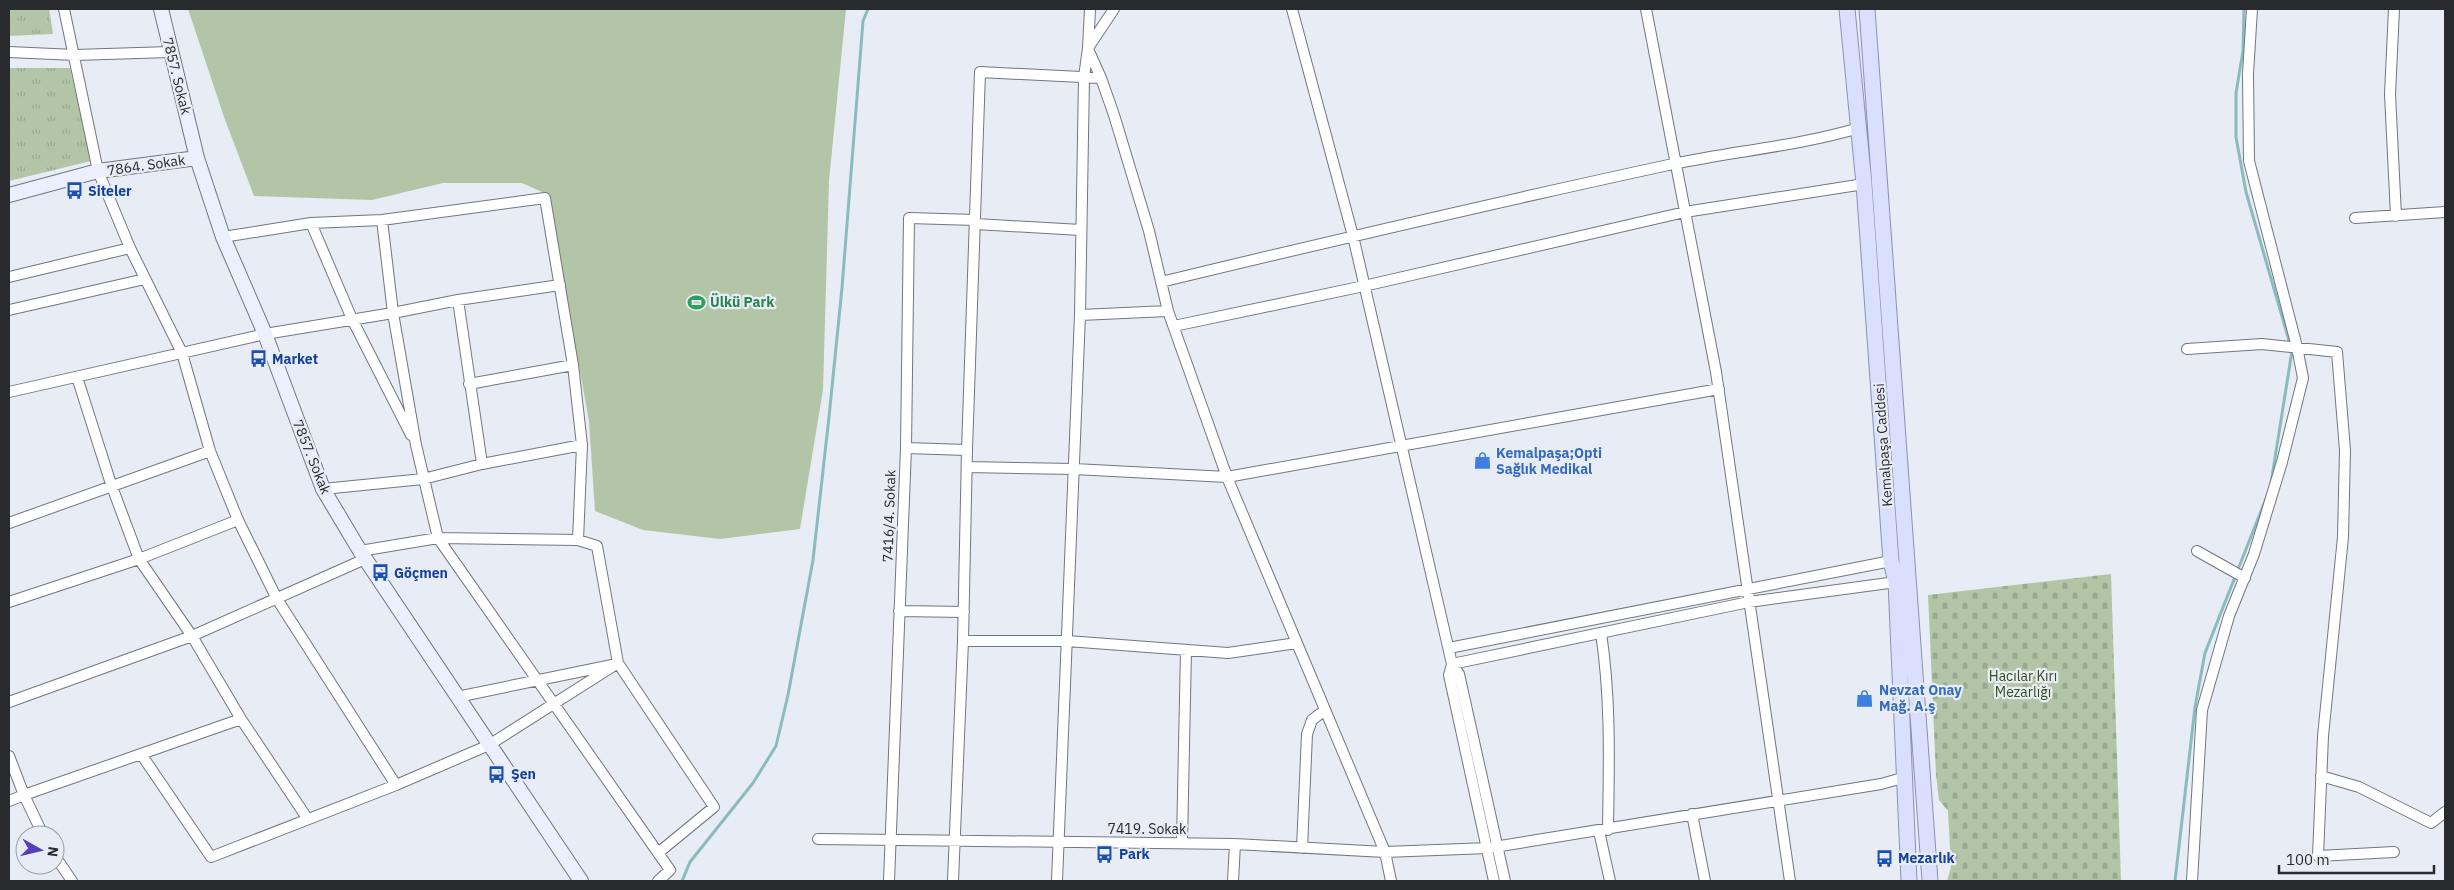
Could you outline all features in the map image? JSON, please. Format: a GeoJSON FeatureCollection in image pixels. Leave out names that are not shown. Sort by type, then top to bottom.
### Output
{"type":"FeatureCollection","features":[{"type":"Feature","properties":{"kind":"main road","name":"Kemalpaşa Caddesi"},"geometry":{"type":"LineString","coordinates":[[1847,9],[1864,184],[1891,561],[1896,582],[1906,776],[1909,881]]}},
{"type":"Feature","properties":{"kind":"main road","name":"Kemalpaşa Caddesi"},"geometry":{"type":"LineString","coordinates":[[1866,9],[1930,881]]}},
{"type":"Feature","properties":{"kind":"street"},"geometry":{"type":"LineString","coordinates":[[64,9],[98,171],[130,248],[182,353],[210,451],[238,520],[277,599],[396,785]]}},
{"type":"Feature","properties":{"kind":"street","name":"7857. Sokak"},"geometry":{"type":"LineString","coordinates":[[161,9],[197,158],[224,237],[265,334],[323,489],[362,555],[582,881]]}},
{"type":"Feature","properties":{"kind":"street"},"geometry":{"type":"LineString","coordinates":[[1057,881],[1080,315],[1084,77],[1090,9]]}},
{"type":"Feature","properties":{"kind":"street"},"geometry":{"type":"LineString","coordinates":[[1088,48],[1114,9]]}},
{"type":"Feature","properties":{"kind":"street"},"geometry":{"type":"LineString","coordinates":[[1292,9],[1353,236],[1452,664],[1459,674],[1493,847],[1505,881]]}},
{"type":"Feature","properties":{"kind":"street"},"geometry":{"type":"LineString","coordinates":[[1646,9],[1719,390],[1749,602],[1780,799],[1790,881]]}},
{"type":"Feature","properties":{"kind":"street"},"geometry":{"type":"LineString","coordinates":[[2192,881],[2202,710],[2229,616],[2242,577],[2254,554],[2282,462],[2303,378],[2292,346],[2249,161],[2248,74],[2252,9]]}},
{"type":"Feature","properties":{"kind":"street"},"geometry":{"type":"LineString","coordinates":[[2394,9],[2390,94],[2396,216]]}},
{"type":"Feature","properties":{"kind":"street"},"geometry":{"type":"LineString","coordinates":[[1088,48],[1101,78],[1149,231],[1168,311],[1227,477],[1385,852],[1391,881]]}},
{"type":"Feature","properties":{"kind":"street"},"geometry":{"type":"LineString","coordinates":[[9,52],[75,55],[170,52]]}},
{"type":"Feature","properties":{"kind":"street"},"geometry":{"type":"LineString","coordinates":[[953,881],[964,612],[967,450],[980,72],[1101,78]]}},
{"type":"Feature","properties":{"kind":"street"},"geometry":{"type":"LineString","coordinates":[[1161,282],[1353,236],[1676,164],[1822,139],[1859,128]]}},
{"type":"Feature","properties":{"kind":"street","name":"7864. Sokak"},"geometry":{"type":"LineString","coordinates":[[9,194],[98,171],[197,158]]}},
{"type":"Feature","properties":{"kind":"street"},"geometry":{"type":"LineString","coordinates":[[1174,326],[1364,286],[1685,212],[1864,184]]}},
{"type":"Feature","properties":{"kind":"street"},"geometry":{"type":"LineString","coordinates":[[224,237],[311,223],[382,220],[545,198],[573,365],[582,445],[578,540]]}},
{"type":"Feature","properties":{"kind":"street"},"geometry":{"type":"LineString","coordinates":[[2355,218],[2445,212]]}},
{"type":"Feature","properties":{"kind":"street","name":"7416/4. Sokak"},"geometry":{"type":"LineString","coordinates":[[889,881],[906,448],[909,218],[976,222]]}},
{"type":"Feature","properties":{"kind":"street"},"geometry":{"type":"LineString","coordinates":[[382,220],[393,313],[416,445],[438,538],[670,870],[658,881]]}},
{"type":"Feature","properties":{"kind":"street"},"geometry":{"type":"LineString","coordinates":[[976,222],[1081,230]]}},
{"type":"Feature","properties":{"kind":"street"},"geometry":{"type":"LineString","coordinates":[[311,223],[352,319],[416,445]]}},
{"type":"Feature","properties":{"kind":"street"},"geometry":{"type":"LineString","coordinates":[[9,277],[130,248]]}},
{"type":"Feature","properties":{"kind":"street"},"geometry":{"type":"LineString","coordinates":[[9,310],[145,278]]}},
{"type":"Feature","properties":{"kind":"street"},"geometry":{"type":"LineString","coordinates":[[9,392],[265,334],[393,313],[458,300],[560,285]]}},
{"type":"Feature","properties":{"kind":"street"},"geometry":{"type":"LineString","coordinates":[[458,300],[482,464]]}},
{"type":"Feature","properties":{"kind":"street"},"geometry":{"type":"LineString","coordinates":[[1080,315],[1168,311]]}},
{"type":"Feature","properties":{"kind":"street"},"geometry":{"type":"LineString","coordinates":[[2187,349],[2262,344],[2337,352],[2345,450],[2343,537],[2323,736],[2318,856],[2394,852]]}},
{"type":"Feature","properties":{"kind":"street"},"geometry":{"type":"LineString","coordinates":[[469,384],[573,365]]}},
{"type":"Feature","properties":{"kind":"street"},"geometry":{"type":"LineString","coordinates":[[77,377],[111,484],[139,559],[192,636],[241,719],[307,818]]}},
{"type":"Feature","properties":{"kind":"street"},"geometry":{"type":"LineString","coordinates":[[967,467],[1074,469],[1227,477],[1719,390]]}},
{"type":"Feature","properties":{"kind":"street"},"geometry":{"type":"LineString","coordinates":[[323,489],[423,478],[482,464],[582,445]]}},
{"type":"Feature","properties":{"kind":"street"},"geometry":{"type":"LineString","coordinates":[[906,448],[967,450]]}},
{"type":"Feature","properties":{"kind":"street"},"geometry":{"type":"LineString","coordinates":[[9,523],[111,484],[210,451]]}},
{"type":"Feature","properties":{"kind":"street"},"geometry":{"type":"LineString","coordinates":[[9,602],[139,559],[238,520]]}},
{"type":"Feature","properties":{"kind":"street"},"geometry":{"type":"LineString","coordinates":[[9,702],[192,636],[277,599],[362,555],[438,538],[578,540],[597,546],[618,663],[714,807],[658,853]]}},
{"type":"Feature","properties":{"kind":"street"},"geometry":{"type":"LineString","coordinates":[[2197,551],[2242,577]]}},
{"type":"Feature","properties":{"kind":"street"},"geometry":{"type":"LineString","coordinates":[[1449,648],[1891,561]]}},
{"type":"Feature","properties":{"kind":"street"},"geometry":{"type":"LineString","coordinates":[[1452,664],[1749,602],[1896,582]]}},
{"type":"Feature","properties":{"kind":"street"},"geometry":{"type":"LineString","coordinates":[[899,611],[964,612]]}},
{"type":"Feature","properties":{"kind":"street"},"geometry":{"type":"LineString","coordinates":[[1601,633],[1607,670],[1610,720],[1604,830],[1610,881]]}},
{"type":"Feature","properties":{"kind":"street"},"geometry":{"type":"LineString","coordinates":[[963,641],[1067,641],[1228,653],[1297,643]]}},
{"type":"Feature","properties":{"kind":"street"},"geometry":{"type":"LineString","coordinates":[[1182,842],[1186,650]]}},
{"type":"Feature","properties":{"kind":"street"},"geometry":{"type":"LineString","coordinates":[[457,697],[618,663]]}},
{"type":"Feature","properties":{"kind":"street"},"geometry":{"type":"LineString","coordinates":[[141,754],[211,857],[307,818],[396,785],[489,745],[618,663]]}},
{"type":"Feature","properties":{"kind":"street"},"geometry":{"type":"LineString","coordinates":[[1302,848],[1307,734],[1312,720],[1325,710]]}},
{"type":"Feature","properties":{"kind":"street"},"geometry":{"type":"LineString","coordinates":[[9,801],[241,719]]}},
{"type":"Feature","properties":{"kind":"street"},"geometry":{"type":"LineString","coordinates":[[9,756],[38,825]]}},
{"type":"Feature","properties":{"kind":"street","name":"7419. Sokak"},"geometry":{"type":"LineString","coordinates":[[818,839],[1182,842],[1385,852],[1493,847],[1881,784],[1906,776]]}},
{"type":"Feature","properties":{"kind":"street"},"geometry":{"type":"LineString","coordinates":[[2321,776],[2359,787],[2430,823],[2445,812]]}},
{"type":"Feature","properties":{"kind":"street"},"geometry":{"type":"LineString","coordinates":[[1692,814],[1705,881]]}},
{"type":"Feature","properties":{"kind":"street"},"geometry":{"type":"LineString","coordinates":[[1233,881],[1235,844]]}},
{"type":"Feature","properties":{"kind":"street"},"geometry":{"type":"LineString","coordinates":[[1493,847],[1494,881]]}},
{"type":"Feature","properties":{"kind":"green space"},"geometry":{"type":"Polygon","coordinates":[[[9,9],[49,9],[53,34],[9,36],[9,9]]]}},
{"type":"Feature","properties":{"kind":"green space","name":"Ülkü Park"},"geometry":{"type":"Polygon","coordinates":[[[188,9],[846,9],[829,181],[823,390],[800,529],[720,539],[643,530],[595,511],[589,421],[549,195],[522,183],[443,183],[372,200],[254,196],[224,117],[188,9]]]}},
{"type":"Feature","properties":{"kind":"green space"},"geometry":{"type":"Polygon","coordinates":[[[9,68],[70,68],[91,161],[9,181],[9,68]]]}},
{"type":"Feature","properties":{"kind":"green space","name":"Hacılar Kırı Mezarlığı"},"geometry":{"type":"Polygon","coordinates":[[[2111,574],[2121,881],[1947,881],[1951,867],[1948,811],[1939,800],[1936,774],[1928,595],[2111,574]]]}},
{"type":"Feature","properties":{"kind":"waterway"},"geometry":{"type":"LineString","coordinates":[[682,881],[690,862],[753,783],[776,746],[788,695],[813,560],[842,288],[863,21],[868,9]]}},
{"type":"Feature","properties":{"kind":"waterway"},"geometry":{"type":"LineString","coordinates":[[2244,9],[2243,51],[2236,93],[2236,137],[2246,192],[2292,351],[2271,483]]}},
{"type":"Feature","properties":{"kind":"waterway"},"geometry":{"type":"LineString","coordinates":[[2175,881],[2195,707],[2205,653],[2267,496]]}},
{"type":"Feature","properties":{"kind":"place","name":"Siteler"},"geometry":{"type":"Point","coordinates":[74,191]}},
{"type":"Feature","properties":{"kind":"place","name":"Ülkü Park"},"geometry":{"type":"Point","coordinates":[696,302]}},
{"type":"Feature","properties":{"kind":"place","name":"Market"},"geometry":{"type":"Point","coordinates":[258,359]}},
{"type":"Feature","properties":{"kind":"place","name":"Kemalpaşa;Opti Sağlık Medikal"},"geometry":{"type":"Point","coordinates":[1482,461]}},
{"type":"Feature","properties":{"kind":"place","name":"Göçmen"},"geometry":{"type":"Point","coordinates":[380,573]}},
{"type":"Feature","properties":{"kind":"place","name":"Nevzat Onay Mağ. A.ş"},"geometry":{"type":"Point","coordinates":[1865,698]}},
{"type":"Feature","properties":{"kind":"place","name":"Şen"},"geometry":{"type":"Point","coordinates":[497,774]}},
{"type":"Feature","properties":{"kind":"place","name":"Park"},"geometry":{"type":"Point","coordinates":[1105,854]}},
{"type":"Feature","properties":{"kind":"place","name":"Mezarlık"},"geometry":{"type":"Point","coordinates":[1884,858]}}]}
